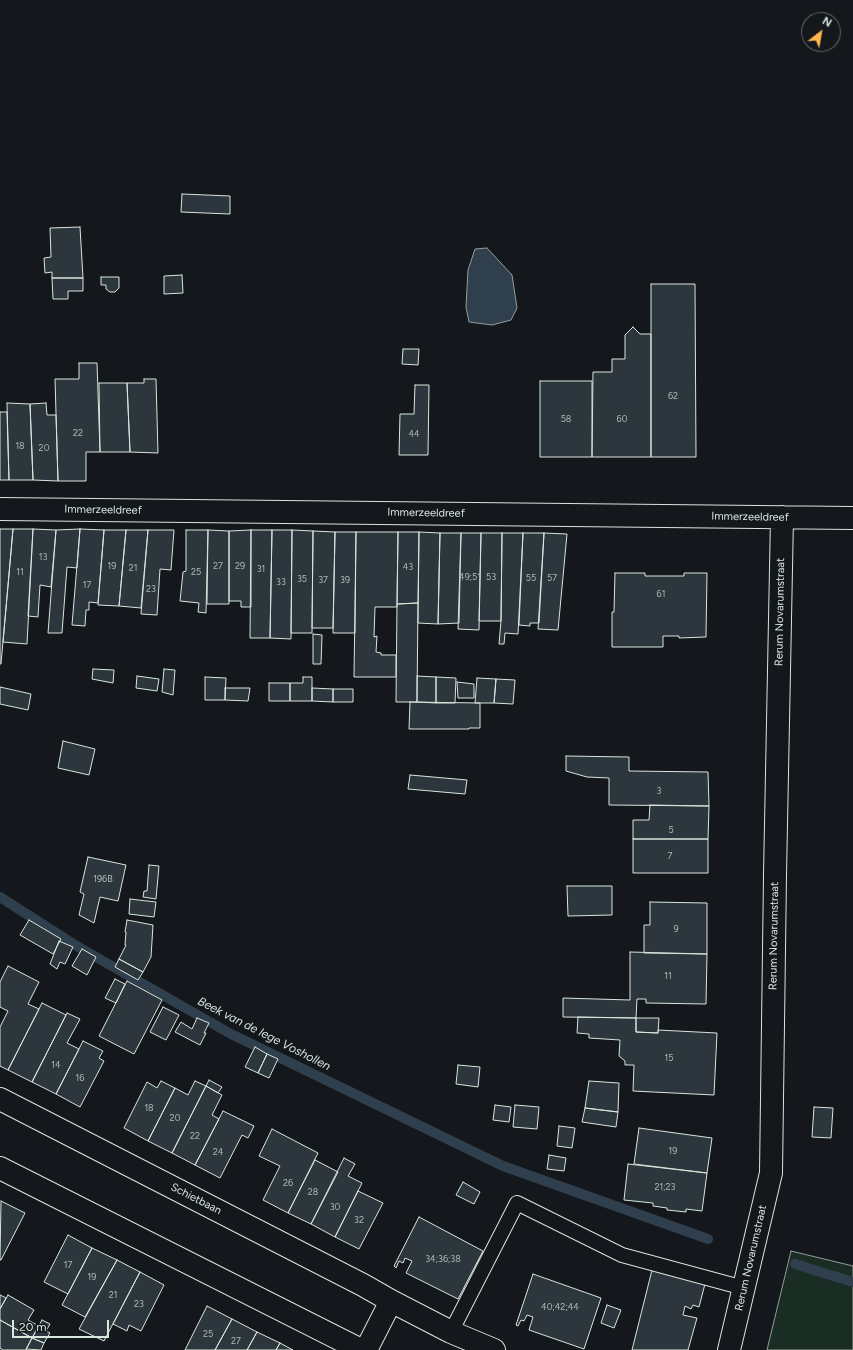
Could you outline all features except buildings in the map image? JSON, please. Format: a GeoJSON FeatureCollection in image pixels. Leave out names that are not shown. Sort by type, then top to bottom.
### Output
{"type":"FeatureCollection","features":[{"type":"Feature","properties":{"kind":"street","name":"Immerzeeldreef"},"geometry":{"type":"LineString","coordinates":[[0,509],[853,518]]}},
{"type":"Feature","properties":{"kind":"street","name":"Rerum Novarumstraat"},"geometry":{"type":"LineString","coordinates":[[730,1350],[771,1173],[782,517]]}},
{"type":"Feature","properties":{"kind":"street","name":"Schietbaan"},"geometry":{"type":"LineString","coordinates":[[0,1099],[362,1284],[451,1332],[494,1350]]}},
{"type":"Feature","properties":{"kind":"street"},"geometry":{"type":"LineString","coordinates":[[0,1168],[361,1350]]}},
{"type":"Feature","properties":{"kind":"street"},"geometry":{"type":"LineString","coordinates":[[366,1350],[391,1301]]}},
{"type":"Feature","properties":{"kind":"lane"},"geometry":{"type":"LineString","coordinates":[[451,1332],[517,1203],[622,1255],[744,1288]]}},
{"type":"Feature","properties":{"kind":"green space"},"geometry":{"type":"Polygon","coordinates":[[[791,1251],[853,1266],[853,1350],[767,1350],[791,1251]]]}},
{"type":"Feature","properties":{"kind":"water"},"geometry":{"type":"Polygon","coordinates":[[[487,248],[512,275],[517,308],[511,320],[492,325],[469,322],[466,307],[468,270],[475,249],[487,248]]]}},
{"type":"Feature","properties":{"kind":"waterway","name":"Beek van de lege Voshollen"},"geometry":{"type":"LineString","coordinates":[[0,897],[75,945],[231,1034],[503,1166],[708,1239]]}},
{"type":"Feature","properties":{"kind":"waterway"},"geometry":{"type":"LineString","coordinates":[[795,1264],[853,1282]]}}]}
